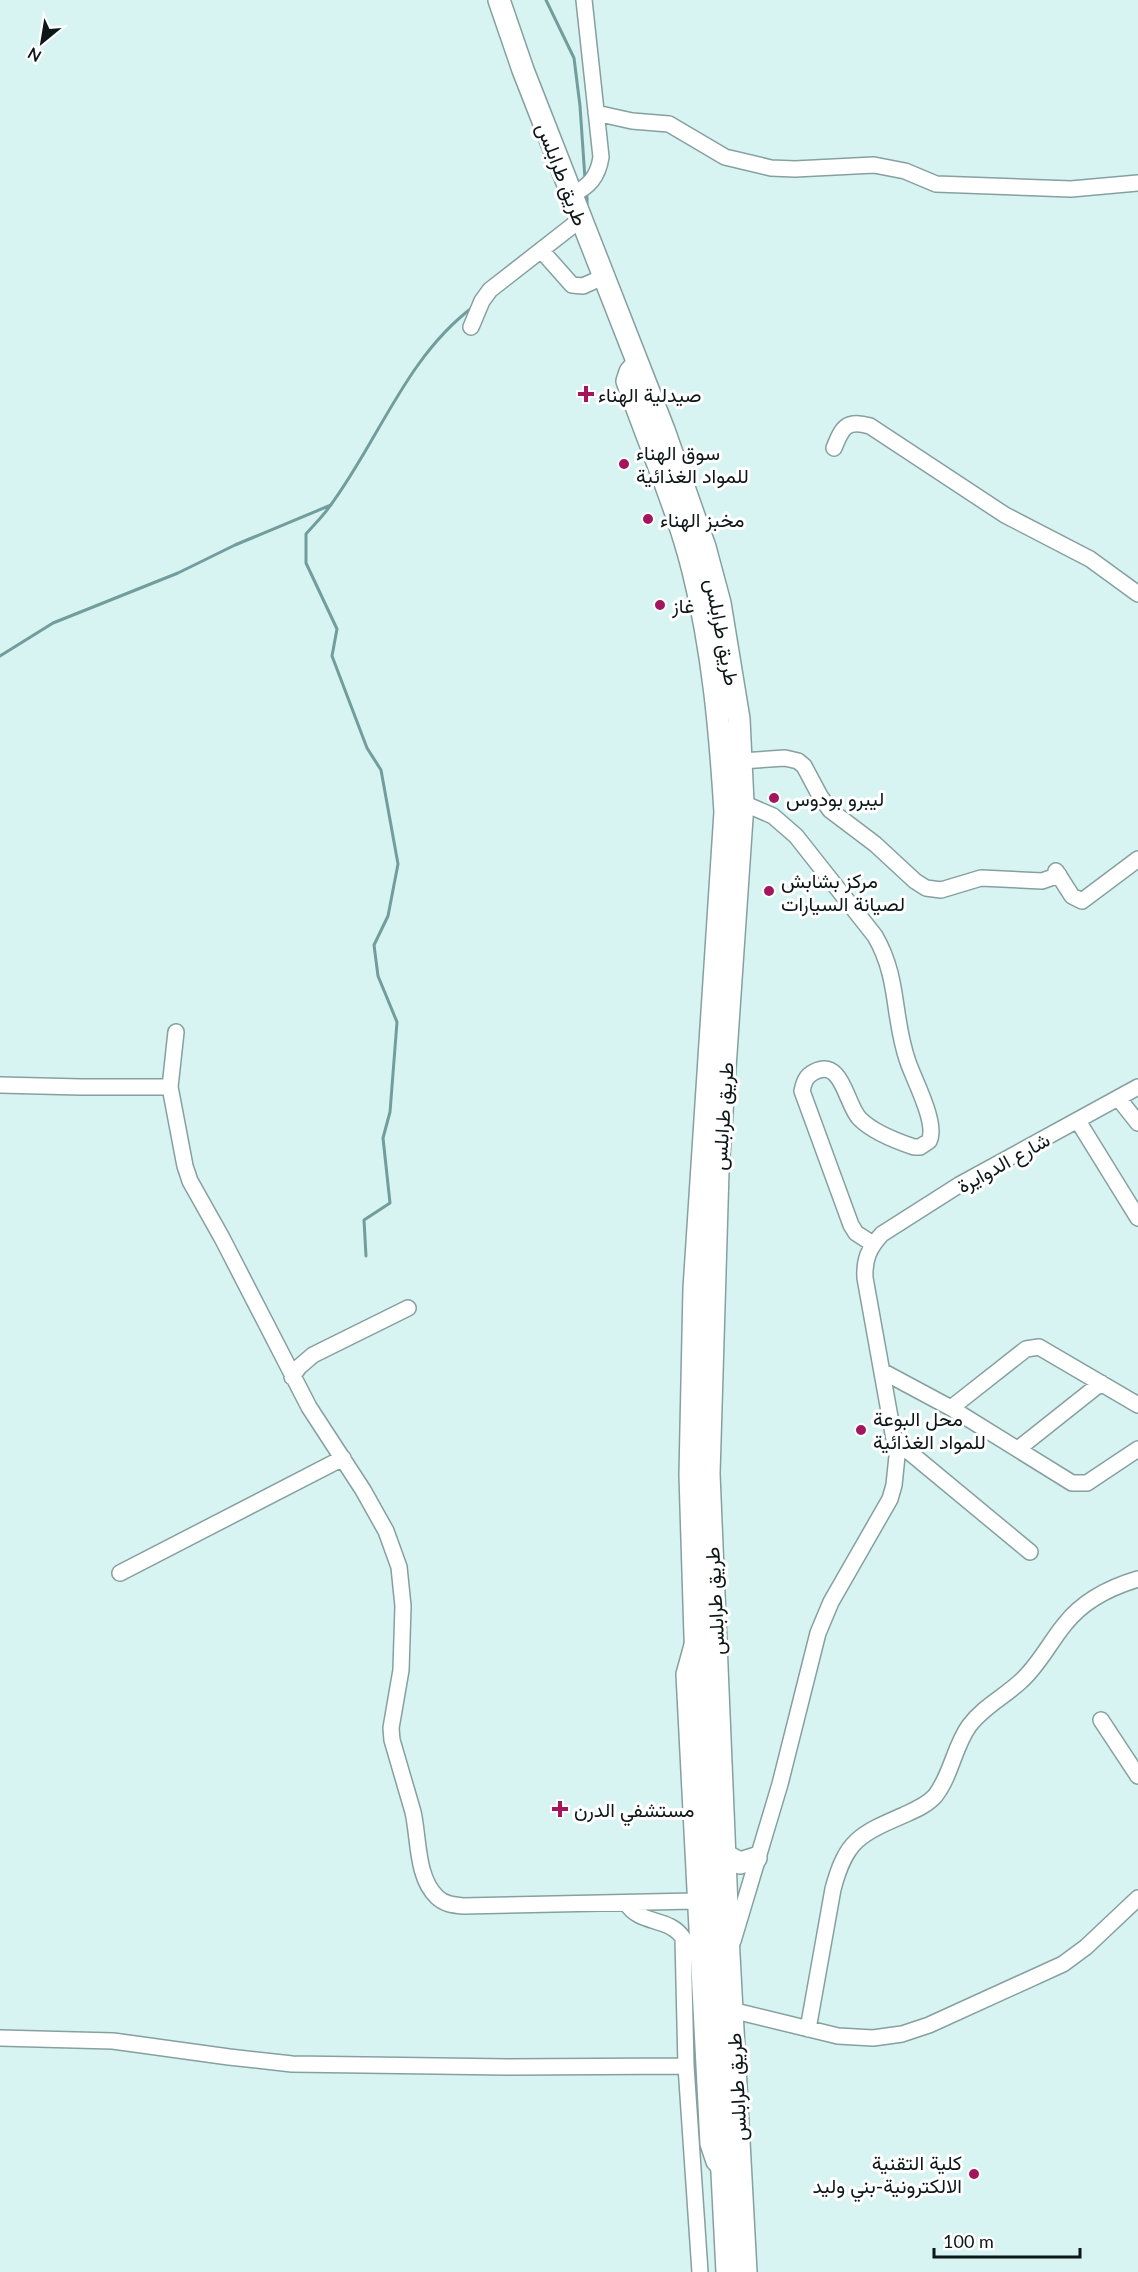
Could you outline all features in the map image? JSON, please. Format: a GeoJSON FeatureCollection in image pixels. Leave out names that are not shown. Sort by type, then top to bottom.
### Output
{"type":"FeatureCollection","features":[{"type":"Feature","properties":{"kind":"highway","name":"طريق طرابلس"},"geometry":{"type":"LineString","coordinates":[[499,0],[571,195],[664,430],[705,547],[720,603],[739,719],[743,803],[718,1171],[709,1462],[710,1537],[718,1664],[731,2010],[746,2272]]}},
{"type":"Feature","properties":{"kind":"highway"},"geometry":{"type":"LineString","coordinates":[[637,364],[630,372],[627,381],[693,569],[705,622],[721,734],[724,801],[694,1289],[690,1487],[695,1636],[727,2272]]}},
{"type":"Feature","properties":{"kind":"highway"},"geometry":{"type":"LineString","coordinates":[[725,1855],[740,1863],[756,1858]]}},
{"type":"Feature","properties":{"kind":"street"},"geometry":{"type":"LineString","coordinates":[[571,195],[585,189],[594,179],[601,157],[584,0]]}},
{"type":"Feature","properties":{"kind":"street"},"geometry":{"type":"LineString","coordinates":[[596,113],[632,121],[669,124],[725,158],[771,168],[874,165],[905,171],[936,183],[1071,189],[1138,183]]}},
{"type":"Feature","properties":{"kind":"street"},"geometry":{"type":"LineString","coordinates":[[471,327],[482,301],[490,290],[581,219]]}},
{"type":"Feature","properties":{"kind":"street"},"geometry":{"type":"LineString","coordinates":[[541,250],[572,285],[583,286],[603,277]]}},
{"type":"Feature","properties":{"kind":"street"},"geometry":{"type":"LineString","coordinates":[[834,448],[846,426],[857,423],[870,426],[1005,515],[1090,559],[1138,594]]}},
{"type":"Feature","properties":{"kind":"street"},"geometry":{"type":"LineString","coordinates":[[741,761],[790,758],[801,763],[830,810],[875,844],[915,881],[926,888],[941,890],[981,878],[1042,881],[1058,873],[1072,896],[1082,901],[1136,865]]}},
{"type":"Feature","properties":{"kind":"street"},"geometry":{"type":"LineString","coordinates":[[729,1955],[756,1858],[780,1784],[818,1633],[831,1602],[890,1499],[897,1469],[896,1441],[865,1278],[867,1255],[873,1244],[856,1233],[851,1225],[802,1091],[807,1078],[812,1073],[825,1070],[833,1072],[843,1084],[855,1113],[864,1123],[914,1147],[920,1147],[929,1141],[932,1126],[903,1045],[891,972],[875,936],[796,836],[773,816],[743,803]]}},
{"type":"Feature","properties":{"kind":"street"},"geometry":{"type":"LineString","coordinates":[[176,1032],[170,1087],[185,1166],[190,1180],[292,1377],[386,1531],[399,1567],[403,1606],[401,1670],[391,1728],[392,1740],[413,1815],[423,1871],[428,1885],[437,1897],[449,1904],[463,1906],[627,1904],[694,1900]]}},
{"type":"Feature","properties":{"kind":"street"},"geometry":{"type":"LineString","coordinates":[[0,1085],[81,1088],[170,1087]]}},
{"type":"Feature","properties":{"kind":"street","name":"شارع الدوايرة"},"geometry":{"type":"LineString","coordinates":[[873,1244],[882,1234],[959,1185],[1138,1087]]}},
{"type":"Feature","properties":{"kind":"street"},"geometry":{"type":"LineString","coordinates":[[1119,1099],[1138,1123]]}},
{"type":"Feature","properties":{"kind":"street"},"geometry":{"type":"LineString","coordinates":[[1078,1121],[1138,1218]]}},
{"type":"Feature","properties":{"kind":"street"},"geometry":{"type":"LineString","coordinates":[[292,1377],[299,1367],[313,1355],[408,1308]]}},
{"type":"Feature","properties":{"kind":"street"},"geometry":{"type":"LineString","coordinates":[[951,1407],[1020,1353],[1032,1347],[1047,1350],[1138,1405]]}},
{"type":"Feature","properties":{"kind":"street"},"geometry":{"type":"LineString","coordinates":[[882,1371],[951,1407],[1062,1477],[1080,1485],[1094,1480],[1138,1449]]}},
{"type":"Feature","properties":{"kind":"street"},"geometry":{"type":"LineString","coordinates":[[1018,1449],[1101,1383]]}},
{"type":"Feature","properties":{"kind":"street"},"geometry":{"type":"LineString","coordinates":[[896,1441],[1030,1552]]}},
{"type":"Feature","properties":{"kind":"street"},"geometry":{"type":"LineString","coordinates":[[120,1573],[343,1458]]}},
{"type":"Feature","properties":{"kind":"street"},"geometry":{"type":"LineString","coordinates":[[808,2029],[837,1871],[849,1847],[872,1829],[929,1802],[941,1787],[961,1741],[979,1714],[1032,1670],[1066,1622],[1079,1610],[1097,1596],[1138,1579]]}},
{"type":"Feature","properties":{"kind":"street"},"geometry":{"type":"LineString","coordinates":[[695,1636],[684,1674],[694,1900],[708,2144],[714,2162],[722,2172]]}},
{"type":"Feature","properties":{"kind":"street"},"geometry":{"type":"LineString","coordinates":[[1101,1720],[1138,1776]]}},
{"type":"Feature","properties":{"kind":"street"},"geometry":{"type":"LineString","coordinates":[[731,2010],[856,2038],[887,2037],[915,2030],[1063,1964],[1086,1947],[1138,1898]]}},
{"type":"Feature","properties":{"kind":"street"},"geometry":{"type":"LineString","coordinates":[[627,1904],[639,1916],[672,1926],[683,1938],[686,2066],[700,2272]]}},
{"type":"Feature","properties":{"kind":"street"},"geometry":{"type":"LineString","coordinates":[[0,2038],[113,2041],[292,2064],[472,2067],[686,2066]]}},
{"type":"Feature","properties":{"kind":"waterway"},"geometry":{"type":"LineString","coordinates":[[546,0],[574,58],[585,179]]}},
{"type":"Feature","properties":{"kind":"waterway"},"geometry":{"type":"LineString","coordinates":[[587,197],[587,207]]}},
{"type":"Feature","properties":{"kind":"waterway"},"geometry":{"type":"LineString","coordinates":[[366,1256],[364,1220],[390,1203],[383,1138],[390,1112],[397,1022],[378,976],[374,945],[388,916],[398,864],[381,770],[367,748],[332,656],[337,629],[306,563],[306,534],[327,510],[347,481],[394,401],[429,350],[473,307]]}},
{"type":"Feature","properties":{"kind":"waterway"},"geometry":{"type":"LineString","coordinates":[[0,656],[53,623],[178,573],[235,545],[331,505]]}},
{"type":"Feature","properties":{"kind":"place","name":"صيدلية الهناء"},"geometry":{"type":"Point","coordinates":[586,394]}},
{"type":"Feature","properties":{"kind":"place","name":"سوق الهناء للمواد الغذائية"},"geometry":{"type":"Point","coordinates":[624,464]}},
{"type":"Feature","properties":{"kind":"place","name":"مخبز الهناء"},"geometry":{"type":"Point","coordinates":[648,519]}},
{"type":"Feature","properties":{"kind":"place","name":"غاز"},"geometry":{"type":"Point","coordinates":[660,605]}},
{"type":"Feature","properties":{"kind":"place","name":"ليبرو بودوس"},"geometry":{"type":"Point","coordinates":[774,798]}},
{"type":"Feature","properties":{"kind":"place","name":"مركز بشابش لصيانة السيارات"},"geometry":{"type":"Point","coordinates":[769,891]}},
{"type":"Feature","properties":{"kind":"place","name":"محل البوعة للمواد الغذائية"},"geometry":{"type":"Point","coordinates":[861,1430]}},
{"type":"Feature","properties":{"kind":"place","name":"مستشفي الدرن"},"geometry":{"type":"Point","coordinates":[560,1809]}},
{"type":"Feature","properties":{"kind":"place","name":"كلية التقنية الالكترونية-بني وليد"},"geometry":{"type":"Point","coordinates":[974,2174]}}]}
